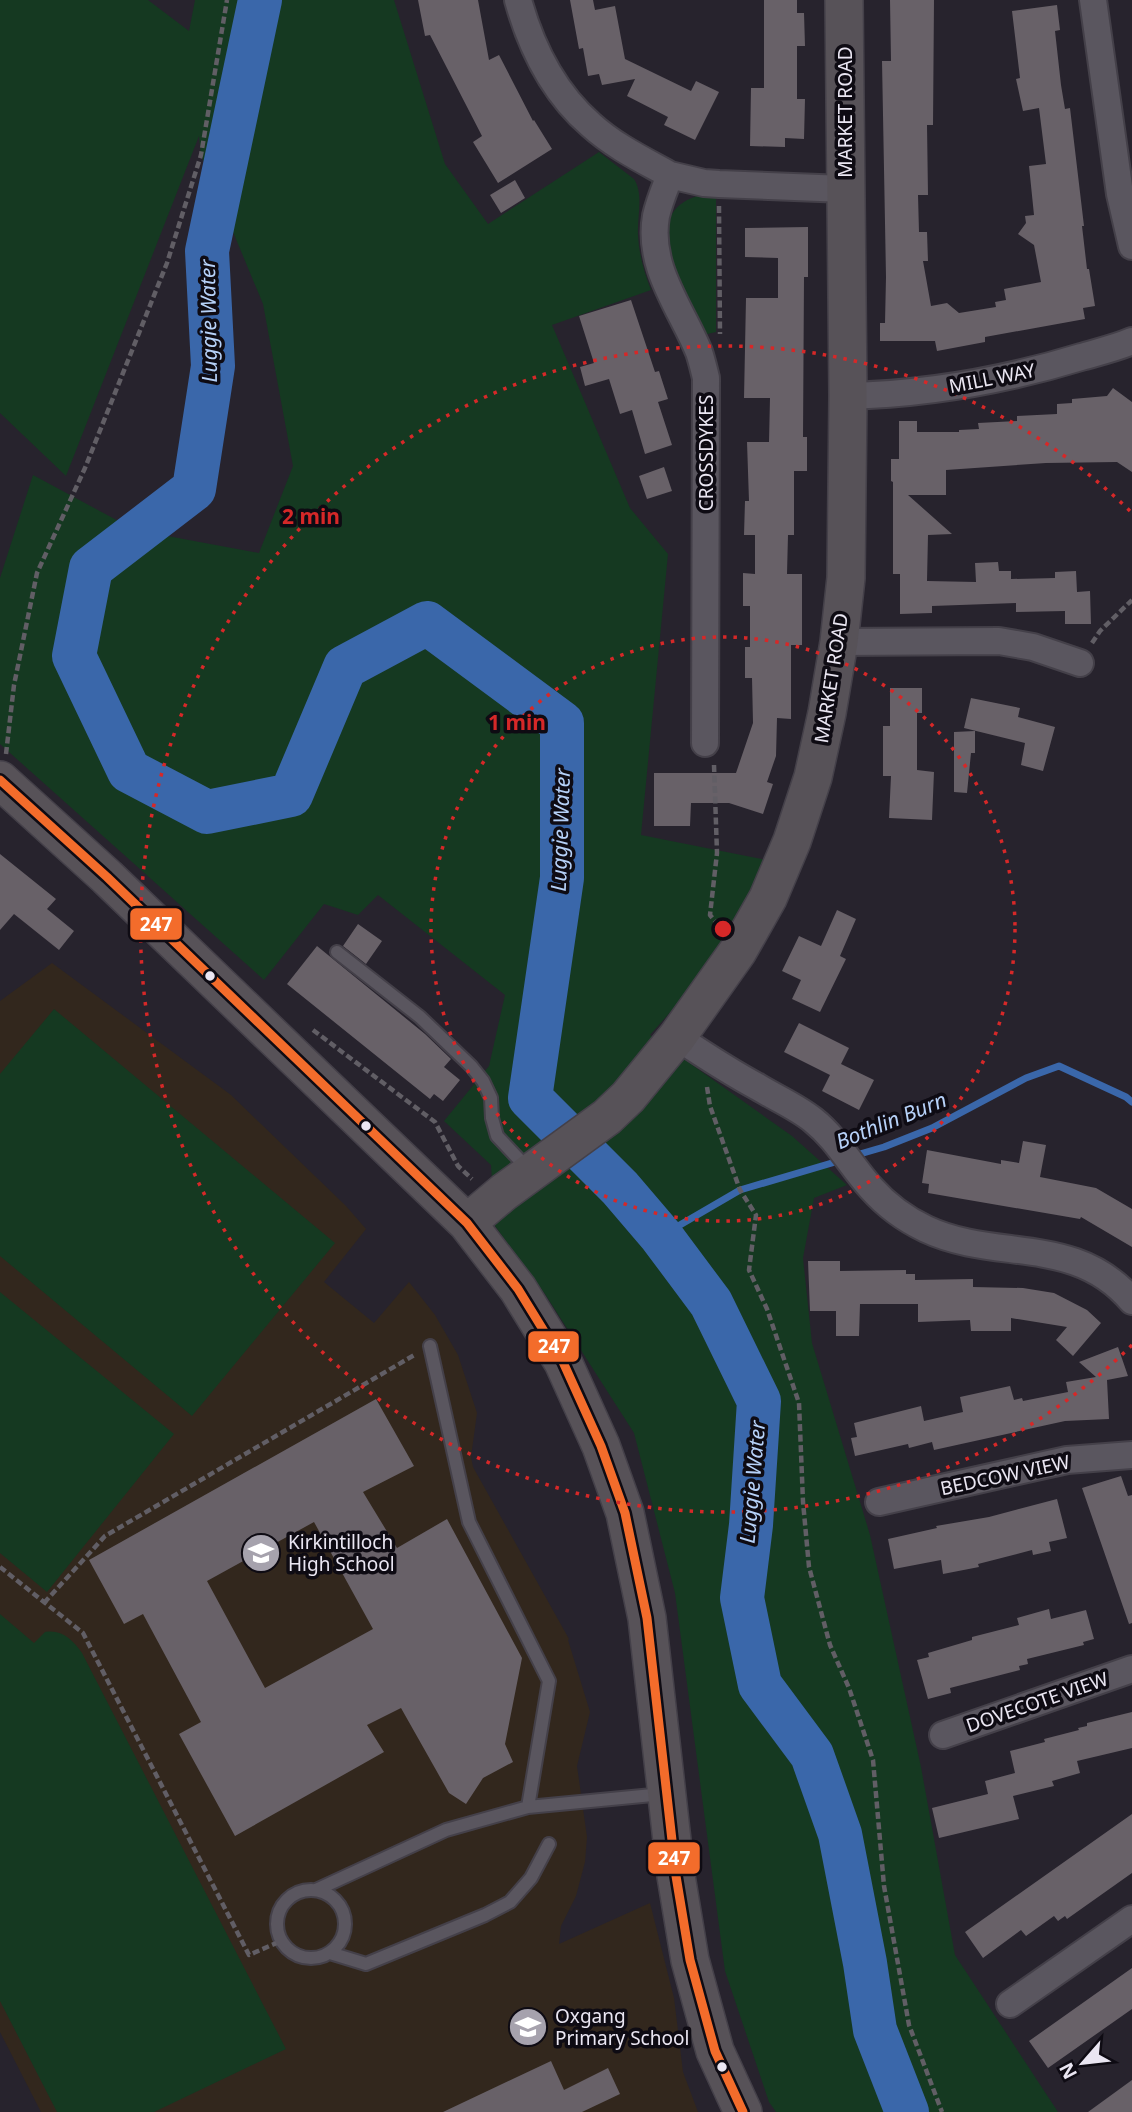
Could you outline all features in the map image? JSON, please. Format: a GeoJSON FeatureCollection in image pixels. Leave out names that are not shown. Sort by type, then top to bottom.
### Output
{"type":"FeatureCollection","features":[{"type":"Feature","properties":{"kind":"main road","name":"MARKET ROAD"},"geometry":{"type":"LineString","coordinates":[[467,1223],[491,1202],[586,1134],[690,1046],[768,898],[813,777],[839,642],[846,578],[848,396],[844,0]]}},
{"type":"Feature","properties":{"kind":"main road"},"geometry":{"type":"LineString","coordinates":[[2,782],[107,877],[467,1223],[518,1289],[563,1362],[601,1446],[625,1513],[647,1618],[682,1922],[715,2051],[743,2112]]}},
{"type":"Feature","properties":{"kind":"street"},"geometry":{"type":"LineString","coordinates":[[518,0],[525,27],[542,63],[566,98],[591,125],[628,152],[670,175],[705,183],[845,189]]}},
{"type":"Feature","properties":{"kind":"street"},"geometry":{"type":"LineString","coordinates":[[1093,0],[1120,194],[1132,246]]}},
{"type":"Feature","properties":{"kind":"street","name":"CROSSDYKES"},"geometry":{"type":"LineString","coordinates":[[670,175],[656,216],[660,270],[699,353],[706,379],[705,743]]}},
{"type":"Feature","properties":{"kind":"street","name":"MILL WAY"},"geometry":{"type":"LineString","coordinates":[[848,396],[941,388],[1003,377],[1058,364],[1132,341]]}},
{"type":"Feature","properties":{"kind":"street"},"geometry":{"type":"LineString","coordinates":[[839,642],[999,641],[1033,647],[1080,663]]}},
{"type":"Feature","properties":{"kind":"street"},"geometry":{"type":"LineString","coordinates":[[690,1046],[811,1117],[892,1209],[951,1239],[1067,1258],[1112,1281],[1132,1301]]}},
{"type":"Feature","properties":{"kind":"street","name":"BEDCOW VIEW"},"geometry":{"type":"LineString","coordinates":[[879,1502],[1067,1460],[1132,1455]]}},
{"type":"Feature","properties":{"kind":"street","name":"DOVECOTE VIEW"},"geometry":{"type":"LineString","coordinates":[[943,1735],[1132,1669]]}},
{"type":"Feature","properties":{"kind":"street"},"geometry":{"type":"LineString","coordinates":[[1010,2004],[1132,1919]]}},
{"type":"Feature","properties":{"kind":"lane"},"geometry":{"type":"LineString","coordinates":[[337,952],[420,1017],[471,1066],[483,1081],[491,1098],[492,1118],[498,1136],[540,1166]]}},
{"type":"Feature","properties":{"kind":"lane"},"geometry":{"type":"LineString","coordinates":[[430,1346],[469,1522],[549,1681],[528,1807]]}},
{"type":"Feature","properties":{"kind":"lane"},"geometry":{"type":"LineString","coordinates":[[316,1890],[446,1830],[528,1807],[667,1793]]}},
{"type":"Feature","properties":{"kind":"lane"},"geometry":{"type":"LineString","coordinates":[[330,1953],[366,1964],[485,1915],[510,1902],[531,1878],[549,1844]]}},
{"type":"Feature","properties":{"kind":"lane"},"geometry":{"type":"LineString","coordinates":[[316,1890],[337,1901],[346,1923],[344,1934],[330,1953],[308,1958],[297,1955],[281,1941],[277,1919],[286,1900],[295,1893],[316,1890]]}},
{"type":"Feature","properties":{"kind":"path"},"geometry":{"type":"LineString","coordinates":[[2,782],[14,685],[37,573],[85,468],[167,263],[201,155],[227,0]]}},
{"type":"Feature","properties":{"kind":"path"},"geometry":{"type":"LineString","coordinates":[[702,365],[720,337],[719,184]]}},
{"type":"Feature","properties":{"kind":"path"},"geometry":{"type":"LineString","coordinates":[[1100,631],[1132,600]]}},
{"type":"Feature","properties":{"kind":"path"},"geometry":{"type":"LineString","coordinates":[[705,743],[713,744],[717,853],[710,915]]}},
{"type":"Feature","properties":{"kind":"path"},"geometry":{"type":"LineString","coordinates":[[690,1046],[740,1190],[756,1215],[749,1270],[767,1309],[799,1403],[808,1567],[830,1645],[849,1688],[873,1760],[884,1886],[909,2025],[942,2112]]}},
{"type":"Feature","properties":{"kind":"path"},"geometry":{"type":"LineString","coordinates":[[44,1603],[105,1536],[430,1346]]}},
{"type":"Feature","properties":{"kind":"path"},"geometry":{"type":"LineString","coordinates":[[0,1567],[83,1633],[249,1955],[281,1941]]}},
{"type":"Feature","properties":{"kind":"shaded area","name":"Kirkintilloch High School"},"geometry":{"type":"Polygon","coordinates":[[[52,963],[231,1095],[346,1206],[366,1229],[324,1282],[374,1323],[409,1282],[435,1315],[458,1355],[477,1413],[471,1457],[473,1467],[569,1639],[590,1712],[577,1766],[587,1837],[585,1862],[576,1896],[561,1926],[559,1944],[650,1903],[674,1998],[683,2072],[698,2112],[41,2112],[0,2032],[0,1001],[52,963]]]}},
{"type":"Feature","properties":{"kind":"green space"},"geometry":{"type":"Polygon","coordinates":[[[0,0],[148,0],[189,31],[195,0],[394,0],[445,164],[488,224],[599,152],[634,179],[639,199],[639,249],[651,290],[552,325],[630,508],[668,554],[641,835],[766,860],[729,930],[688,992],[650,1035],[792,1136],[847,1185],[814,1198],[803,1258],[812,1343],[870,1535],[921,1767],[955,1955],[1058,2112],[776,2112],[769,2102],[725,1971],[675,1593],[634,1433],[545,1294],[495,1226],[491,1165],[444,1121],[489,1066],[505,995],[378,895],[358,915],[324,904],[264,980],[0,744],[0,578],[33,475],[135,530],[259,553],[293,466],[263,304],[201,155],[199,136],[66,476],[0,413],[0,0]]]}},
{"type":"Feature","properties":{"kind":"green space"},"geometry":{"type":"Polygon","coordinates":[[[705,194],[716,195],[716,332],[703,335],[675,277],[668,255],[666,235],[671,217],[683,203],[705,194]]]}},
{"type":"Feature","properties":{"kind":"green space"},"geometry":{"type":"Polygon","coordinates":[[[54,1009],[335,1243],[192,1416],[0,1256],[0,1074],[54,1009]]]}},
{"type":"Feature","properties":{"kind":"green space"},"geometry":{"type":"Polygon","coordinates":[[[0,1292],[174,1434],[47,1592],[0,1553],[0,1292]]]}},
{"type":"Feature","properties":{"kind":"green space"},"geometry":{"type":"Polygon","coordinates":[[[0,1614],[34,1643],[45,1632],[57,1632],[71,1640],[82,1653],[286,2049],[154,2112],[57,2112],[0,2001],[0,1614]]]}},
{"type":"Feature","properties":{"kind":"building"},"geometry":{"type":"Polygon","coordinates":[[[418,0],[478,0],[489,60],[499,55],[533,121],[552,149],[498,183],[473,142],[482,136],[430,35],[425,36],[418,0]]]}},
{"type":"Feature","properties":{"kind":"building"},"geometry":{"type":"Polygon","coordinates":[[[570,0],[593,0],[595,10],[615,6],[625,59],[691,91],[696,81],[719,92],[695,140],[664,125],[668,117],[627,96],[635,79],[602,85],[599,74],[588,76],[583,48],[579,49],[570,0]]]}},
{"type":"Feature","properties":{"kind":"building"},"geometry":{"type":"Polygon","coordinates":[[[764,0],[797,0],[797,13],[804,13],[805,46],[797,46],[797,99],[805,99],[804,139],[785,138],[785,147],[750,146],[751,88],[764,88],[764,0]]]}},
{"type":"Feature","properties":{"kind":"building"},"geometry":{"type":"Polygon","coordinates":[[[890,0],[934,0],[933,125],[927,125],[928,195],[918,195],[919,232],[927,232],[928,261],[923,261],[931,306],[947,303],[959,313],[996,307],[995,302],[1006,300],[1004,289],[1041,282],[1034,245],[1018,234],[1026,223],[1025,216],[1034,215],[1029,166],[1046,164],[1039,108],[1023,111],[1016,79],[1020,78],[1012,11],[1057,5],[1060,30],[1055,31],[1061,85],[1065,109],[1070,108],[1087,269],[1095,306],[1083,308],[1085,319],[985,337],[985,342],[937,351],[935,341],[880,341],[880,323],[885,323],[886,277],[882,61],[891,61],[890,0]]]}},
{"type":"Feature","properties":{"kind":"building"},"geometry":{"type":"Polygon","coordinates":[[[515,180],[525,198],[501,213],[490,195],[515,180]]]}},
{"type":"Feature","properties":{"kind":"building"},"geometry":{"type":"Polygon","coordinates":[[[808,227],[808,277],[804,277],[803,437],[807,437],[807,471],[794,471],[794,535],[788,535],[787,574],[802,574],[802,645],[791,645],[791,719],[777,718],[776,756],[767,782],[773,784],[763,814],[729,803],[691,803],[690,826],[654,826],[654,773],[736,773],[753,723],[752,678],[745,678],[745,647],[750,647],[750,606],[743,606],[743,573],[755,574],[755,535],[744,535],[745,501],[749,501],[747,442],[769,442],[770,398],[744,398],[746,298],[778,298],[778,258],[745,257],[745,228],[808,227]]]}},
{"type":"Feature","properties":{"kind":"building"},"geometry":{"type":"Polygon","coordinates":[[[631,300],[655,372],[659,371],[668,399],[658,402],[672,445],[645,454],[632,410],[620,414],[609,379],[585,386],[580,367],[594,363],[579,316],[631,300]]]}},
{"type":"Feature","properties":{"kind":"building"},"geometry":{"type":"Polygon","coordinates":[[[1113,388],[1132,402],[1132,472],[1117,462],[1046,463],[946,470],[946,495],[908,495],[952,534],[928,535],[927,581],[976,582],[975,563],[998,562],[999,571],[1011,571],[1011,579],[1055,578],[1055,572],[1076,571],[1077,592],[1090,591],[1091,624],[1065,624],[1065,611],[1016,612],[1016,603],[932,606],[932,613],[900,614],[900,574],[893,574],[891,481],[891,459],[899,459],[899,421],[917,421],[917,432],[979,429],[978,423],[1017,421],[1017,416],[1057,414],[1057,404],[1072,403],[1072,399],[1107,396],[1113,388]]]}},
{"type":"Feature","properties":{"kind":"building"},"geometry":{"type":"Polygon","coordinates":[[[664,467],[672,491],[647,499],[639,476],[664,467]]]}},
{"type":"Feature","properties":{"kind":"building"},"geometry":{"type":"Polygon","coordinates":[[[890,688],[922,688],[922,713],[917,713],[917,770],[934,772],[932,820],[889,818],[891,776],[883,776],[883,726],[890,726],[890,688]]]}},
{"type":"Feature","properties":{"kind":"building"},"geometry":{"type":"Polygon","coordinates":[[[971,698],[1020,708],[1018,717],[1055,727],[1043,771],[1021,765],[1025,743],[964,728],[971,698]]]}},
{"type":"Feature","properties":{"kind":"building"},"geometry":{"type":"Polygon","coordinates":[[[975,731],[975,753],[971,753],[967,793],[954,792],[954,732],[975,731]]]}},
{"type":"Feature","properties":{"kind":"building"},"geometry":{"type":"Polygon","coordinates":[[[0,854],[56,899],[47,909],[74,931],[59,950],[14,914],[0,930],[0,854]]]}},
{"type":"Feature","properties":{"kind":"building"},"geometry":{"type":"Polygon","coordinates":[[[837,910],[856,919],[840,956],[846,959],[820,1012],[792,999],[801,980],[782,971],[799,936],[821,946],[837,910]]]}},
{"type":"Feature","properties":{"kind":"building"},"geometry":{"type":"Polygon","coordinates":[[[358,924],[382,941],[366,964],[343,946],[358,924]]]}},
{"type":"Feature","properties":{"kind":"building"},"geometry":{"type":"Polygon","coordinates":[[[317,946],[425,1034],[451,1059],[444,1067],[460,1080],[443,1101],[434,1094],[430,1099],[287,984],[317,946]]]}},
{"type":"Feature","properties":{"kind":"building"},"geometry":{"type":"Polygon","coordinates":[[[799,1023],[849,1048],[841,1064],[874,1080],[859,1110],[822,1091],[830,1075],[784,1052],[799,1023]]]}},
{"type":"Feature","properties":{"kind":"building"},"geometry":{"type":"Polygon","coordinates":[[[1023,1141],[1046,1145],[1040,1177],[1096,1188],[1132,1209],[1132,1247],[1081,1217],[1080,1219],[928,1193],[929,1184],[922,1183],[927,1150],[1001,1164],[1001,1160],[1019,1163],[1023,1141]]]}},
{"type":"Feature","properties":{"kind":"building"},"geometry":{"type":"Polygon","coordinates":[[[808,1261],[840,1261],[840,1271],[906,1270],[906,1274],[915,1274],[915,1280],[973,1279],[973,1287],[1023,1288],[1054,1293],[1087,1310],[1101,1323],[1073,1356],[1056,1340],[1067,1327],[1011,1318],[1011,1331],[971,1331],[970,1320],[918,1322],[918,1304],[860,1304],[859,1336],[836,1336],[836,1311],[810,1311],[808,1261]]]}},
{"type":"Feature","properties":{"kind":"building"},"geometry":{"type":"Polygon","coordinates":[[[1118,1347],[1128,1376],[1107,1380],[1109,1419],[1065,1421],[934,1450],[932,1442],[909,1448],[908,1444],[855,1456],[851,1438],[857,1437],[854,1423],[921,1406],[924,1421],[963,1412],[960,1397],[1010,1386],[1014,1400],[1022,1398],[1023,1401],[1068,1392],[1066,1382],[1096,1377],[1079,1362],[1118,1347]]]}},
{"type":"Feature","properties":{"kind":"building"},"geometry":{"type":"Polygon","coordinates":[[[376,1399],[414,1466],[363,1492],[397,1548],[447,1519],[522,1658],[505,1744],[513,1762],[483,1778],[466,1804],[449,1793],[401,1708],[367,1725],[384,1752],[235,1836],[179,1734],[201,1722],[143,1614],[124,1624],[89,1560],[376,1399]],[[314,1522],[207,1581],[265,1688],[373,1629],[314,1522]]]}},
{"type":"Feature","properties":{"kind":"building"},"geometry":{"type":"Polygon","coordinates":[[[1121,1476],[1128,1496],[1132,1495],[1132,1623],[1129,1624],[1082,1488],[1121,1476]]]}},
{"type":"Feature","properties":{"kind":"building"},"geometry":{"type":"Polygon","coordinates":[[[1057,1499],[1067,1538],[1049,1542],[1051,1551],[1033,1555],[1032,1550],[978,1564],[979,1567],[943,1574],[941,1560],[894,1569],[888,1539],[1057,1499]]]}},
{"type":"Feature","properties":{"kind":"building"},"geometry":{"type":"Polygon","coordinates":[[[1049,1609],[1051,1619],[1086,1610],[1094,1639],[1083,1642],[1084,1645],[1027,1659],[1028,1664],[1019,1666],[1020,1670],[950,1688],[951,1693],[928,1699],[917,1660],[929,1657],[928,1653],[972,1640],[972,1637],[1019,1625],[1017,1618],[1049,1609]]]}},
{"type":"Feature","properties":{"kind":"building"},"geometry":{"type":"Polygon","coordinates":[[[1132,1712],[1132,1748],[1077,1761],[1080,1773],[1052,1781],[1054,1786],[1013,1796],[1019,1819],[939,1838],[932,1808],[988,1794],[985,1781],[1015,1773],[1010,1751],[1079,1730],[1078,1728],[1087,1726],[1087,1723],[1132,1712]]]}},
{"type":"Feature","properties":{"kind":"building"},"geometry":{"type":"Polygon","coordinates":[[[1132,1814],[1132,1873],[1067,1919],[1065,1916],[1058,1921],[1054,1916],[1026,1936],[1021,1930],[983,1958],[965,1932],[1132,1814]]]}},
{"type":"Feature","properties":{"kind":"building"},"geometry":{"type":"Polygon","coordinates":[[[1132,1968],[1132,2009],[1048,2068],[1029,2041],[1132,1968]]]}},
{"type":"Feature","properties":{"kind":"building"},"geometry":{"type":"Polygon","coordinates":[[[551,2061],[564,2090],[608,2068],[620,2094],[582,2112],[443,2112],[551,2061]]]}},
{"type":"Feature","properties":{"kind":"building"},"geometry":{"type":"Polygon","coordinates":[[[1132,2080],[1132,2112],[1088,2112],[1132,2080]]]}},
{"type":"Feature","properties":{"kind":"waterway","name":"Luggie Water"},"geometry":{"type":"LineString","coordinates":[[260,0],[207,251],[213,366],[194,489],[91,568],[74,656],[129,771],[207,812],[291,795],[345,667],[427,623],[562,723],[562,878],[530,1098],[620,1188],[661,1236],[711,1303],[759,1401],[751,1525],[742,1598],[760,1685],[812,1755],[840,1834],[875,2030],[907,2112]]}},
{"type":"Feature","properties":{"kind":"waterway","name":"Bothlin Burn"},"geometry":{"type":"LineString","coordinates":[[853,1156],[932,1128],[1026,1078],[1059,1066],[1132,1102]]}},
{"type":"Feature","properties":{"kind":"waterway","name":"Bothlin Burn"},"geometry":{"type":"LineString","coordinates":[[661,1236],[740,1190],[842,1160]]}},
{"type":"Feature","properties":{"kind":"transit line","name":"247"},"geometry":{"type":"LineString","coordinates":[[0,780],[107,877],[467,1223],[518,1289],[563,1362],[601,1446],[625,1513],[647,1618],[676,1876],[690,1960],[715,2051],[743,2112]]}},
{"type":"Feature","properties":{"kind":"place","name":"Kirkintilloch High School"},"geometry":{"type":"Point","coordinates":[261,1553]}},
{"type":"Feature","properties":{"kind":"place","name":"Oxgang Primary School"},"geometry":{"type":"Point","coordinates":[528,2027]}}]}
